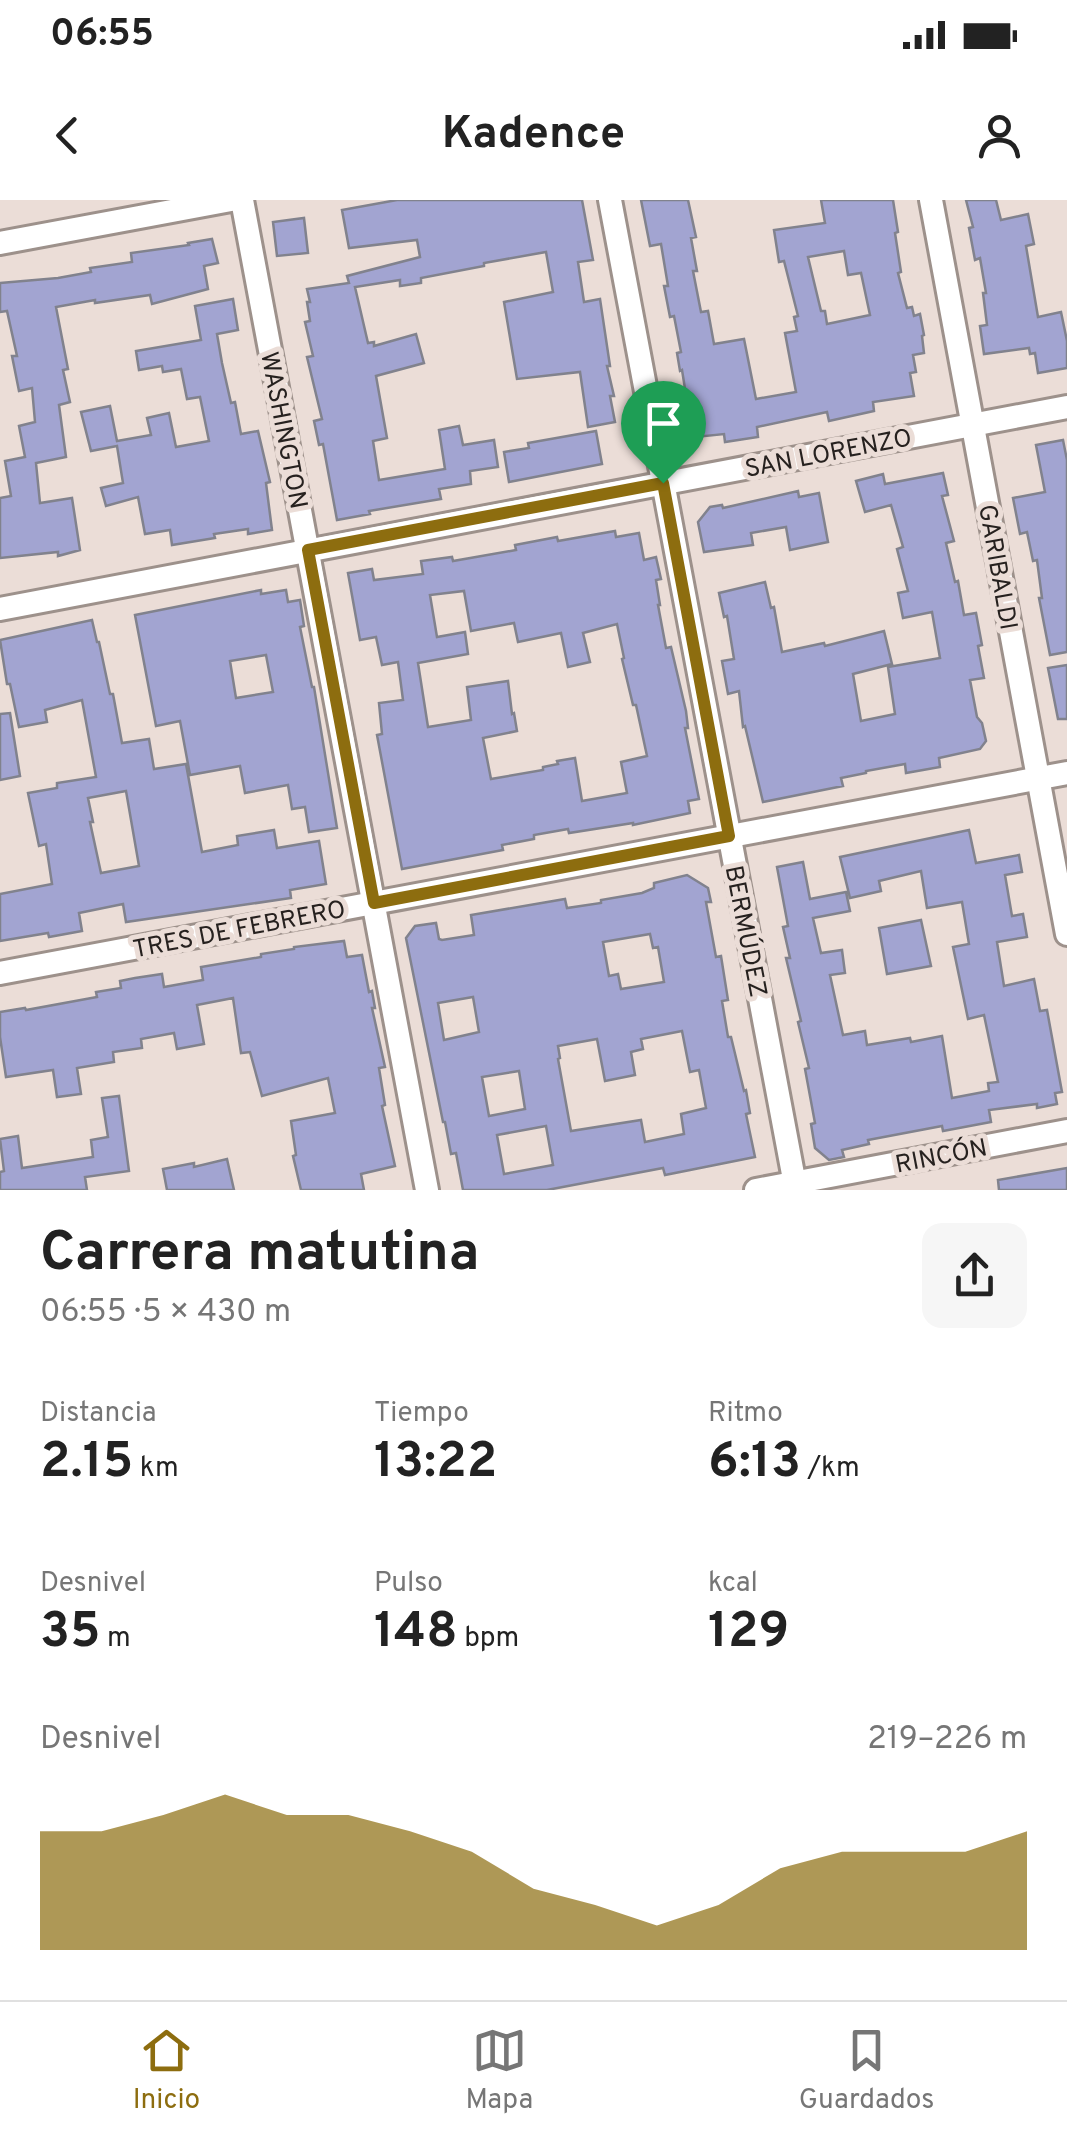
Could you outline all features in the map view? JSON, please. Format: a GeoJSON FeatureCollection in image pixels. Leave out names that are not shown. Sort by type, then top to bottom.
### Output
{"type":"FeatureCollection","features":[{"type":"Feature","properties":{"kind":"street"},"geometry":{"type":"LineString","coordinates":[[0,243],[231,200]]}},
{"type":"Feature","properties":{"kind":"street","name":"WASHINGTON"},"geometry":{"type":"LineString","coordinates":[[242,200],[428,1190]]}},
{"type":"Feature","properties":{"kind":"street","name":"BERMÚDEZ"},"geometry":{"type":"LineString","coordinates":[[610,200],[795,1186]]}},
{"type":"Feature","properties":{"kind":"street","name":"GARIBALDI"},"geometry":{"type":"LineString","coordinates":[[931,200],[1067,934]]}},
{"type":"Feature","properties":{"kind":"street","name":"SAN LORENZO"},"geometry":{"type":"LineString","coordinates":[[0,609],[1067,407]]}},
{"type":"Feature","properties":{"kind":"street","name":"TRES DE FEBRERO"},"geometry":{"type":"LineString","coordinates":[[0,973],[1067,773]]}},
{"type":"Feature","properties":{"kind":"street","name":"RINCÓN"},"geometry":{"type":"LineString","coordinates":[[756,1190],[795,1186],[1067,1131]]}},
{"type":"Feature","properties":{"kind":"building"},"geometry":{"type":"Polygon","coordinates":[[[397,200],[582,200],[593,260],[578,262],[584,302],[600,299],[615,422],[588,427],[580,372],[517,379],[504,302],[553,292],[546,252],[421,278],[421,283],[400,286],[400,280],[355,287],[368,343],[374,342],[374,346],[416,334],[424,363],[376,376],[387,438],[373,441],[379,480],[445,469],[439,430],[459,426],[463,445],[494,440],[498,467],[470,471],[471,484],[439,489],[441,499],[337,520],[323,444],[319,445],[314,421],[322,419],[307,357],[313,356],[305,322],[310,321],[307,289],[349,283],[347,276],[420,257],[417,240],[349,248],[342,210],[397,200]]]}},
{"type":"Feature","properties":{"kind":"building"},"geometry":{"type":"Polygon","coordinates":[[[641,200],[688,200],[696,237],[691,238],[697,271],[693,271],[701,312],[708,311],[714,344],[744,339],[756,399],[796,392],[785,333],[797,331],[794,317],[798,316],[784,261],[779,262],[774,230],[825,223],[821,200],[893,200],[901,272],[898,273],[907,308],[912,307],[914,316],[920,314],[924,335],[924,353],[913,355],[916,372],[910,373],[914,396],[873,402],[874,411],[829,421],[827,412],[757,427],[758,437],[725,442],[724,434],[696,437],[691,394],[686,395],[680,371],[677,353],[681,352],[664,286],[668,286],[661,244],[650,246],[641,200]],[[844,251],[808,257],[827,324],[870,315],[861,273],[848,275],[844,251]]]}},
{"type":"Feature","properties":{"kind":"building"},"geometry":{"type":"Polygon","coordinates":[[[966,200],[996,200],[1001,220],[1028,214],[1034,244],[1026,246],[1038,317],[1061,312],[1067,368],[1038,373],[1035,353],[1030,354],[1029,348],[984,354],[980,326],[987,325],[986,293],[980,258],[975,260],[966,200]]]}},
{"type":"Feature","properties":{"kind":"building"},"geometry":{"type":"Polygon","coordinates":[[[304,218],[308,253],[277,256],[273,222],[304,218]]]}},
{"type":"Feature","properties":{"kind":"building"},"geometry":{"type":"Polygon","coordinates":[[[212,239],[218,263],[204,266],[208,289],[152,304],[150,295],[56,307],[68,369],[63,370],[70,402],[59,405],[66,457],[36,463],[40,503],[72,498],[80,550],[58,556],[58,552],[0,558],[0,498],[11,496],[5,461],[25,457],[19,426],[35,422],[32,388],[19,391],[12,356],[17,356],[7,311],[0,312],[0,283],[91,272],[90,268],[132,262],[131,253],[212,239]]]}},
{"type":"Feature","properties":{"kind":"building"},"geometry":{"type":"Polygon","coordinates":[[[233,299],[238,330],[217,334],[241,434],[258,431],[270,482],[266,483],[272,530],[214,534],[215,538],[172,545],[170,530],[145,534],[138,497],[106,506],[101,488],[123,483],[117,446],[91,451],[81,412],[110,406],[117,441],[151,435],[147,418],[169,413],[176,447],[209,441],[200,397],[187,399],[181,369],[163,372],[162,366],[139,370],[136,351],[201,340],[195,306],[233,299]]]}},
{"type":"Feature","properties":{"kind":"building"},"geometry":{"type":"Polygon","coordinates":[[[596,431],[602,464],[509,482],[504,452],[529,448],[528,443],[596,431]]]}},
{"type":"Feature","properties":{"kind":"building"},"geometry":{"type":"Polygon","coordinates":[[[1063,440],[1067,460],[1067,652],[1050,655],[1039,598],[1037,560],[1033,561],[1027,532],[1020,534],[1013,498],[1045,492],[1036,445],[1063,440]]]}},
{"type":"Feature","properties":{"kind":"building"},"geometry":{"type":"Polygon","coordinates":[[[943,473],[948,495],[942,496],[954,541],[946,543],[964,615],[976,613],[982,645],[978,646],[984,678],[970,680],[986,741],[980,749],[939,758],[940,767],[906,773],[905,764],[866,771],[841,778],[843,786],[763,802],[743,727],[739,691],[728,694],[722,661],[734,659],[719,593],[765,582],[782,652],[884,631],[892,664],[853,674],[861,721],[895,714],[888,667],[940,658],[932,612],[903,618],[898,593],[908,591],[897,549],[903,547],[891,505],[865,512],[856,481],[883,474],[885,484],[943,473]]]}},
{"type":"Feature","properties":{"kind":"building"},"geometry":{"type":"Polygon","coordinates":[[[798,491],[799,497],[819,493],[828,542],[790,550],[786,527],[751,533],[753,545],[704,552],[698,522],[710,507],[723,508],[798,491]]]}},
{"type":"Feature","properties":{"kind":"building"},"geometry":{"type":"Polygon","coordinates":[[[615,531],[616,537],[639,533],[644,560],[656,557],[661,579],[656,580],[658,605],[666,648],[671,647],[686,711],[685,728],[699,799],[688,801],[690,813],[633,825],[534,835],[534,839],[502,845],[503,850],[402,869],[377,735],[382,734],[379,703],[403,700],[398,662],[382,665],[376,637],[360,640],[348,573],[372,569],[374,580],[423,574],[421,561],[452,557],[453,561],[516,550],[515,545],[557,537],[558,541],[615,531]],[[464,591],[430,595],[437,637],[465,632],[468,654],[418,663],[428,727],[471,720],[467,687],[508,681],[517,731],[483,738],[491,779],[543,770],[558,764],[557,761],[575,758],[582,801],[627,793],[621,762],[647,756],[617,624],[583,633],[590,662],[568,667],[561,633],[518,642],[514,623],[471,631],[464,591]]]}},
{"type":"Feature","properties":{"kind":"building"},"geometry":{"type":"Polygon","coordinates":[[[261,590],[261,594],[286,590],[288,602],[300,600],[304,626],[300,627],[337,828],[309,832],[305,807],[292,809],[288,785],[245,793],[240,766],[190,775],[180,721],[156,726],[135,615],[261,590]],[[266,655],[230,661],[236,698],[273,692],[266,655]]]}},
{"type":"Feature","properties":{"kind":"building"},"geometry":{"type":"Polygon","coordinates":[[[92,620],[122,743],[149,739],[154,769],[186,764],[202,852],[238,845],[237,836],[274,830],[277,848],[319,841],[326,884],[290,890],[291,898],[126,922],[123,904],[79,913],[82,931],[0,941],[0,894],[52,884],[46,844],[39,846],[28,793],[57,788],[57,783],[96,777],[82,700],[45,710],[47,722],[19,727],[0,640],[92,620]],[[126,791],[88,798],[101,873],[139,866],[126,791]]]}},
{"type":"Feature","properties":{"kind":"building"},"geometry":{"type":"Polygon","coordinates":[[[1067,665],[1067,719],[1058,719],[1048,668],[1067,665]]]}},
{"type":"Feature","properties":{"kind":"building"},"geometry":{"type":"Polygon","coordinates":[[[10,713],[20,776],[0,780],[0,714],[10,713]]]}},
{"type":"Feature","properties":{"kind":"building"},"geometry":{"type":"Polygon","coordinates":[[[969,830],[976,863],[1019,855],[1022,872],[1005,875],[1012,916],[1023,914],[1027,937],[997,942],[1004,986],[1034,979],[1040,1011],[1047,1010],[1062,1092],[1055,1093],[1057,1104],[989,1110],[991,1122],[943,1131],[942,1126],[868,1140],[869,1144],[842,1150],[844,1157],[829,1160],[815,1148],[811,1124],[815,1123],[805,1069],[809,1068],[786,958],[790,958],[783,927],[788,926],[777,867],[803,862],[810,899],[846,892],[850,911],[813,918],[821,953],[842,950],[845,973],[830,975],[843,1035],[865,1031],[867,1045],[942,1036],[952,1098],[989,1091],[988,1083],[998,1082],[984,1015],[968,1019],[953,947],[969,944],[962,902],[927,908],[921,871],[879,881],[881,891],[850,898],[840,857],[969,830]]]}},
{"type":"Feature","properties":{"kind":"building"},"geometry":{"type":"Polygon","coordinates":[[[687,875],[708,888],[711,902],[706,902],[728,1000],[722,1001],[728,1037],[746,1090],[750,1113],[746,1114],[755,1157],[665,1175],[663,1168],[547,1190],[463,1190],[456,1153],[451,1154],[443,1122],[406,938],[415,926],[436,923],[442,940],[474,935],[471,915],[565,899],[567,908],[601,903],[642,893],[654,888],[654,883],[687,875]],[[650,934],[603,942],[609,976],[618,974],[621,989],[664,982],[658,947],[653,948],[650,934]],[[473,997],[438,1003],[444,1040],[479,1032],[473,997]],[[682,1031],[641,1039],[643,1049],[631,1052],[635,1075],[605,1081],[597,1039],[558,1046],[571,1131],[641,1120],[645,1142],[684,1134],[681,1114],[706,1108],[699,1070],[690,1072],[682,1031]],[[519,1071],[482,1077],[489,1116],[525,1109],[519,1071]],[[546,1126],[497,1135],[504,1174],[553,1165],[546,1126]]]}},
{"type":"Feature","properties":{"kind":"building"},"geometry":{"type":"Polygon","coordinates":[[[921,920],[931,966],[887,974],[879,928],[921,920]]]}},
{"type":"Feature","properties":{"kind":"building"},"geometry":{"type":"Polygon","coordinates":[[[344,941],[347,957],[362,955],[369,992],[372,991],[385,1067],[379,1068],[385,1105],[382,1106],[395,1166],[361,1174],[364,1190],[301,1190],[293,1156],[296,1155],[291,1121],[335,1113],[328,1078],[262,1096],[250,1052],[241,1053],[233,998],[197,1005],[204,1044],[177,1049],[174,1033],[141,1039],[142,1048],[113,1052],[114,1062],[77,1068],[81,1094],[57,1097],[53,1070],[6,1077],[0,1012],[97,997],[96,992],[121,988],[120,981],[135,978],[162,974],[164,987],[203,980],[201,967],[294,947],[344,941]]]}},
{"type":"Feature","properties":{"kind":"building"},"geometry":{"type":"Polygon","coordinates":[[[119,1096],[129,1171],[85,1177],[87,1190],[0,1190],[0,1172],[4,1171],[0,1139],[18,1136],[22,1168],[93,1157],[91,1140],[108,1137],[102,1098],[119,1096]]]}},
{"type":"Feature","properties":{"kind":"building"},"geometry":{"type":"Polygon","coordinates":[[[227,1159],[234,1190],[167,1190],[163,1169],[227,1159]]]}},
{"type":"Feature","properties":{"kind":"building"},"geometry":{"type":"Polygon","coordinates":[[[1067,1168],[1067,1190],[999,1190],[998,1180],[1067,1168]]]}},
{"type":"Feature","properties":{"kind":"route"},"geometry":{"type":"LineString","coordinates":[[663,483],[729,836],[374,903],[308,550],[663,483]]}}]}
